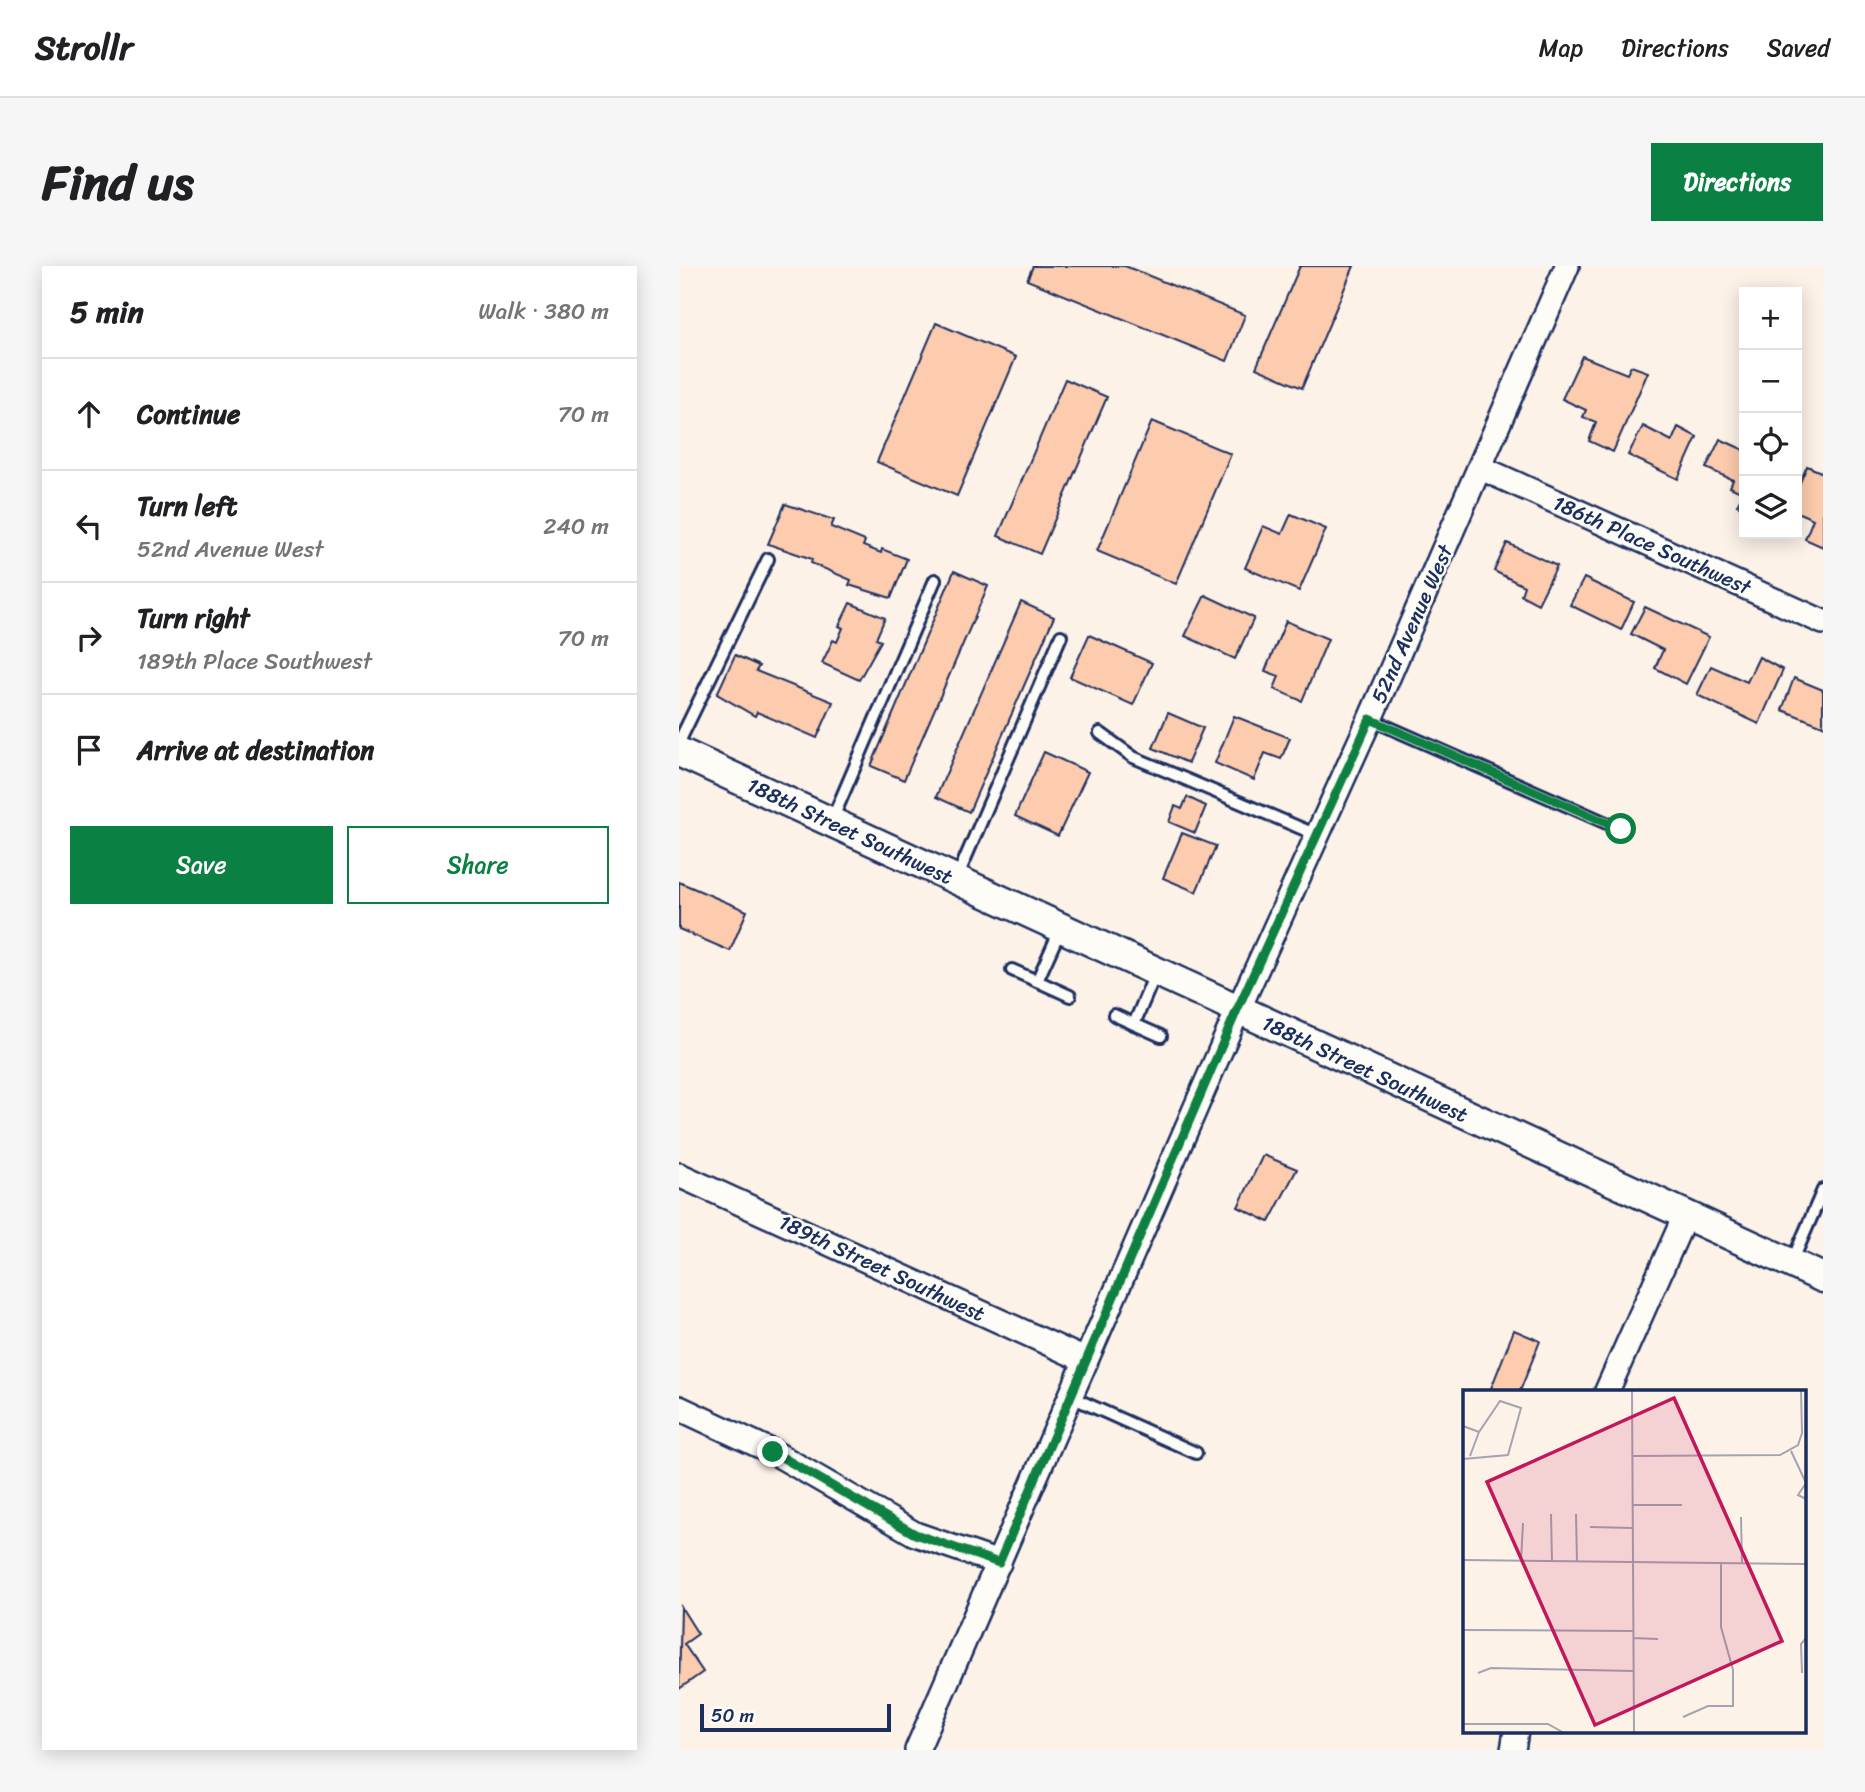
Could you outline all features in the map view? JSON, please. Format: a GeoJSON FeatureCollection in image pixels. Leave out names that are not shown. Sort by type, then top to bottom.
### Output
{"type":"FeatureCollection","features":[{"type":"Feature","properties":{"kind":"street","name":"52nd Avenue West"},"geometry":{"type":"LineString","coordinates":[[916,1750],[1237,1010],[1370,719],[1567,266]]}},
{"type":"Feature","properties":{"kind":"street","name":"186th Place Southwest"},"geometry":{"type":"LineString","coordinates":[[1481,468],[1823,622]]}},
{"type":"Feature","properties":{"kind":"street","name":"188th Street Southwest"},"geometry":{"type":"LineString","coordinates":[[679,752],[1823,1278]]}},
{"type":"Feature","properties":{"kind":"street","name":"189th Street Southwest"},"geometry":{"type":"LineString","coordinates":[[679,1175],[1085,1360]]}},
{"type":"Feature","properties":{"kind":"street"},"geometry":{"type":"LineString","coordinates":[[1607,1390],[1685,1216]]}},
{"type":"Feature","properties":{"kind":"street"},"geometry":{"type":"LineString","coordinates":[[679,1408],[773,1452],[915,1534],[999,1563]]}},
{"type":"Feature","properties":{"kind":"street"},"geometry":{"type":"LineString","coordinates":[[1513,1750],[1516,1732]]}},
{"type":"Feature","properties":{"kind":"lane"},"geometry":{"type":"LineString","coordinates":[[679,742],[768,559]]}},
{"type":"Feature","properties":{"kind":"lane"},"geometry":{"type":"LineString","coordinates":[[831,822],[935,580]]}},
{"type":"Feature","properties":{"kind":"lane"},"geometry":{"type":"LineString","coordinates":[[956,880],[1061,636]]}},
{"type":"Feature","properties":{"kind":"lane"},"geometry":{"type":"LineString","coordinates":[[1370,719],[1621,829]]}},
{"type":"Feature","properties":{"kind":"lane"},"geometry":{"type":"LineString","coordinates":[[1100,733],[1133,757],[1317,835]]}},
{"type":"Feature","properties":{"kind":"lane"},"geometry":{"type":"LineString","coordinates":[[1037,981],[1061,928]]}},
{"type":"Feature","properties":{"kind":"lane"},"geometry":{"type":"LineString","coordinates":[[1012,970],[1070,996]]}},
{"type":"Feature","properties":{"kind":"lane"},"geometry":{"type":"LineString","coordinates":[[1134,1024],[1156,972]]}},
{"type":"Feature","properties":{"kind":"lane"},"geometry":{"type":"LineString","coordinates":[[1114,1015],[1161,1036]]}},
{"type":"Feature","properties":{"kind":"lane"},"geometry":{"type":"LineString","coordinates":[[1792,1264],[1823,1190]]}},
{"type":"Feature","properties":{"kind":"lane"},"geometry":{"type":"LineString","coordinates":[[1069,1396],[1195,1453]]}},
{"type":"Feature","properties":{"kind":"building"},"geometry":{"type":"Polygon","coordinates":[[[1033,266],[1125,266],[1245,315],[1227,361],[1027,280],[1033,266]]]}},
{"type":"Feature","properties":{"kind":"building"},"geometry":{"type":"Polygon","coordinates":[[[1300,266],[1354,266],[1302,388],[1256,368],[1300,266]]]}},
{"type":"Feature","properties":{"kind":"building"},"geometry":{"type":"Polygon","coordinates":[[[936,323],[1016,357],[957,496],[877,462],[936,323]]]}},
{"type":"Feature","properties":{"kind":"building"},"geometry":{"type":"Polygon","coordinates":[[[1582,356],[1627,374],[1631,366],[1648,372],[1613,452],[1589,441],[1596,422],[1583,417],[1586,410],[1562,399],[1582,356]]]}},
{"type":"Feature","properties":{"kind":"building"},"geometry":{"type":"Polygon","coordinates":[[[1065,379],[1107,397],[1040,554],[998,536],[1065,379]]]}},
{"type":"Feature","properties":{"kind":"building"},"geometry":{"type":"Polygon","coordinates":[[[1152,421],[1231,454],[1176,584],[1097,551],[1152,421]]]}},
{"type":"Feature","properties":{"kind":"building"},"geometry":{"type":"Polygon","coordinates":[[[1643,426],[1672,441],[1678,427],[1697,437],[1678,479],[1628,455],[1643,426]]]}},
{"type":"Feature","properties":{"kind":"building"},"geometry":{"type":"Polygon","coordinates":[[[1720,439],[1739,448],[1739,491],[1730,487],[1733,480],[1706,468],[1720,439]]]}},
{"type":"Feature","properties":{"kind":"building"},"geometry":{"type":"Polygon","coordinates":[[[1807,466],[1823,473],[1823,547],[1805,539],[1813,519],[1802,514],[1802,478],[1807,466]]]}},
{"type":"Feature","properties":{"kind":"building"},"geometry":{"type":"Polygon","coordinates":[[[785,504],[834,520],[831,527],[865,541],[863,546],[881,553],[882,549],[907,559],[891,598],[849,585],[851,580],[811,563],[812,559],[768,544],[785,504]]]}},
{"type":"Feature","properties":{"kind":"building"},"geometry":{"type":"Polygon","coordinates":[[[1291,514],[1326,529],[1299,591],[1245,568],[1263,526],[1282,534],[1291,514]]]}},
{"type":"Feature","properties":{"kind":"building"},"geometry":{"type":"Polygon","coordinates":[[[1507,543],[1557,566],[1538,604],[1521,595],[1524,586],[1494,571],[1507,543]]]}},
{"type":"Feature","properties":{"kind":"building"},"geometry":{"type":"Polygon","coordinates":[[[954,571],[988,586],[904,780],[871,766],[954,571]]]}},
{"type":"Feature","properties":{"kind":"building"},"geometry":{"type":"Polygon","coordinates":[[[1584,578],[1634,602],[1621,630],[1570,605],[1584,578]]]}},
{"type":"Feature","properties":{"kind":"building"},"geometry":{"type":"Polygon","coordinates":[[[1205,595],[1254,618],[1235,659],[1185,636],[1205,595]]]}},
{"type":"Feature","properties":{"kind":"building"},"geometry":{"type":"Polygon","coordinates":[[[1021,602],[1054,617],[969,812],[936,797],[1021,602]]]}},
{"type":"Feature","properties":{"kind":"building"},"geometry":{"type":"Polygon","coordinates":[[[850,603],[885,618],[876,639],[881,641],[859,680],[822,663],[833,640],[837,642],[843,628],[839,626],[850,603]]]}},
{"type":"Feature","properties":{"kind":"building"},"geometry":{"type":"Polygon","coordinates":[[[1645,607],[1709,637],[1686,684],[1655,668],[1663,650],[1631,634],[1645,607]]]}},
{"type":"Feature","properties":{"kind":"building"},"geometry":{"type":"Polygon","coordinates":[[[1286,621],[1328,639],[1302,701],[1274,689],[1279,676],[1265,671],[1286,621]]]}},
{"type":"Feature","properties":{"kind":"building"},"geometry":{"type":"Polygon","coordinates":[[[1089,635],[1152,663],[1133,705],[1070,677],[1089,635]]]}},
{"type":"Feature","properties":{"kind":"building"},"geometry":{"type":"Polygon","coordinates":[[[735,655],[759,666],[756,671],[833,702],[817,738],[757,712],[755,716],[717,694],[735,655]]]}},
{"type":"Feature","properties":{"kind":"building"},"geometry":{"type":"Polygon","coordinates":[[[1759,657],[1783,670],[1759,724],[1697,695],[1711,666],[1747,682],[1759,657]]]}},
{"type":"Feature","properties":{"kind":"building"},"geometry":{"type":"Polygon","coordinates":[[[1794,678],[1823,690],[1823,726],[1782,710],[1794,678]]]}},
{"type":"Feature","properties":{"kind":"building"},"geometry":{"type":"Polygon","coordinates":[[[1168,713],[1203,728],[1188,763],[1153,748],[1168,713]]]}},
{"type":"Feature","properties":{"kind":"building"},"geometry":{"type":"Polygon","coordinates":[[[1234,716],[1290,738],[1281,759],[1265,753],[1254,780],[1215,763],[1234,716]]]}},
{"type":"Feature","properties":{"kind":"building"},"geometry":{"type":"Polygon","coordinates":[[[1044,752],[1088,772],[1058,836],[1015,816],[1044,752]]]}},
{"type":"Feature","properties":{"kind":"building"},"geometry":{"type":"Polygon","coordinates":[[[1187,797],[1206,806],[1195,833],[1169,822],[1175,806],[1182,809],[1187,797]]]}},
{"type":"Feature","properties":{"kind":"building"},"geometry":{"type":"Polygon","coordinates":[[[1182,833],[1216,846],[1196,892],[1163,878],[1182,833]]]}},
{"type":"Feature","properties":{"kind":"building"},"geometry":{"type":"Polygon","coordinates":[[[679,882],[747,911],[730,951],[679,929],[679,882]]]}},
{"type":"Feature","properties":{"kind":"building"},"geometry":{"type":"Polygon","coordinates":[[[1263,1155],[1297,1169],[1269,1222],[1238,1207],[1263,1155]]]}},
{"type":"Feature","properties":{"kind":"building"},"geometry":{"type":"Polygon","coordinates":[[[1514,1330],[1540,1341],[1520,1390],[1490,1390],[1514,1330]]]}},
{"type":"Feature","properties":{"kind":"building"},"geometry":{"type":"Polygon","coordinates":[[[681,1607],[698,1634],[684,1644],[703,1672],[679,1689],[681,1607]]]}},
{"type":"Feature","properties":{"kind":"route"},"geometry":{"type":"LineString","coordinates":[[773,1452],[915,1534],[999,1563],[1237,1010],[1370,719],[1621,829]]}}]}
